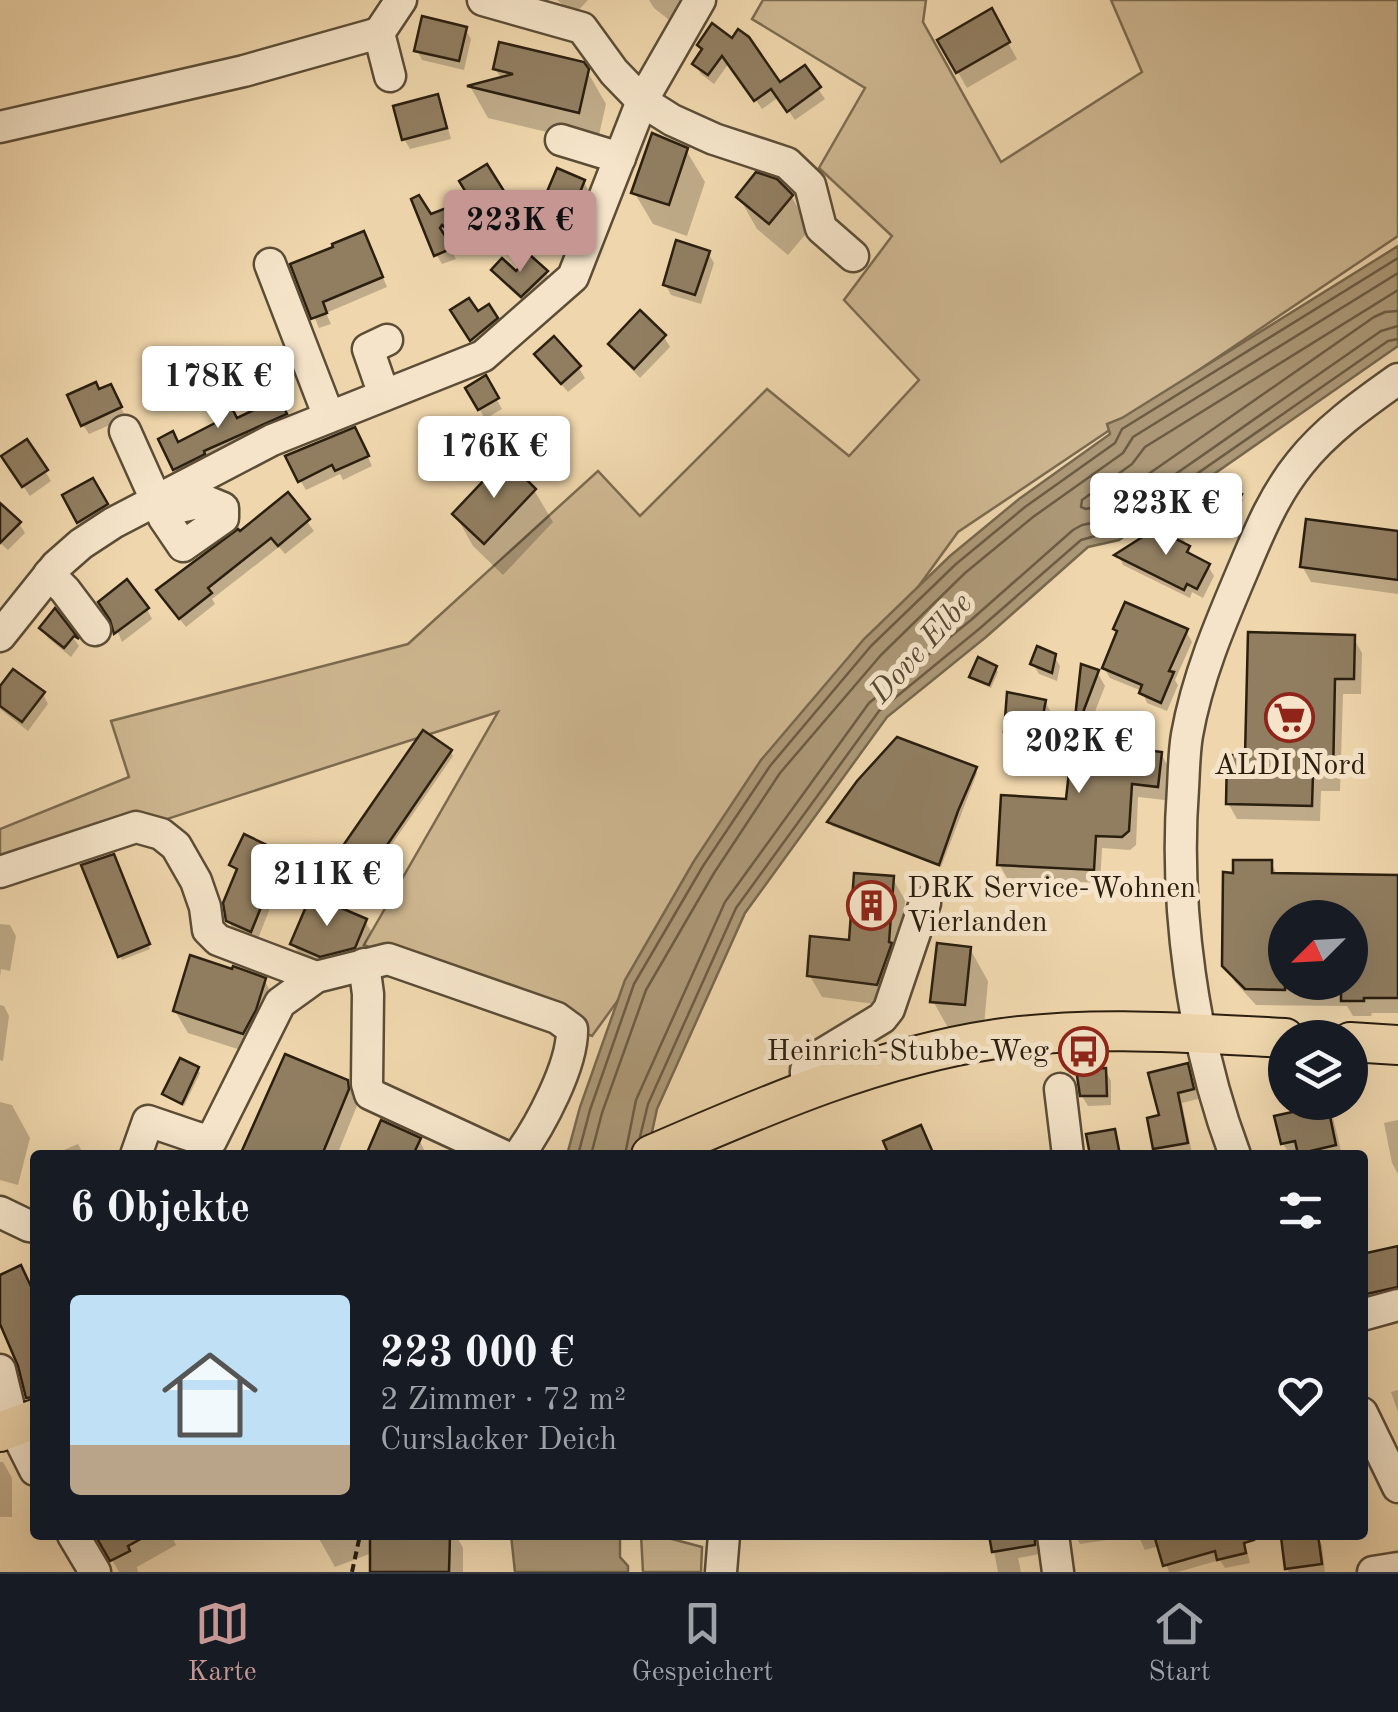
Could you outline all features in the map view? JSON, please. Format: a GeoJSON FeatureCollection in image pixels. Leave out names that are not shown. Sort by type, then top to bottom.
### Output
{"type":"FeatureCollection","features":[{"type":"Feature","properties":{"kind":"main road"},"geometry":{"type":"LineString","coordinates":[[662,1150],[806,1090],[906,1058],[995,1039],[1130,1031],[1268,1037]]}},
{"type":"Feature","properties":{"kind":"main road"},"geometry":{"type":"LineString","coordinates":[[1368,1043],[1398,1045]]}},
{"type":"Feature","properties":{"kind":"street"},"geometry":{"type":"LineString","coordinates":[[0,127],[244,71],[379,34],[400,0]]}},
{"type":"Feature","properties":{"kind":"street"},"geometry":{"type":"LineString","coordinates":[[0,636],[49,574],[81,544],[113,522],[159,506],[272,440],[483,356],[573,277],[642,101],[700,0]]}},
{"type":"Feature","properties":{"kind":"street"},"geometry":{"type":"LineString","coordinates":[[489,1],[585,14],[614,72],[642,101],[714,139],[787,163],[810,185],[821,228],[853,256]]}},
{"type":"Feature","properties":{"kind":"street"},"geometry":{"type":"LineString","coordinates":[[379,34],[390,76]]}},
{"type":"Feature","properties":{"kind":"street"},"geometry":{"type":"LineString","coordinates":[[562,140],[620,158]]}},
{"type":"Feature","properties":{"kind":"street"},"geometry":{"type":"LineString","coordinates":[[270,264],[329,417]]}},
{"type":"Feature","properties":{"kind":"street"},"geometry":{"type":"LineString","coordinates":[[384,395],[368,349],[387,340]]}},
{"type":"Feature","properties":{"kind":"street"},"geometry":{"type":"LineString","coordinates":[[1233,1150],[1202,1034],[1189,961],[1180,817],[1186,740],[1194,702],[1225,611],[1268,510],[1320,440],[1398,380]]}},
{"type":"Feature","properties":{"kind":"street"},"geometry":{"type":"LineString","coordinates":[[125,432],[159,506]]}},
{"type":"Feature","properties":{"kind":"street"},"geometry":{"type":"LineString","coordinates":[[49,574],[95,630]]}},
{"type":"Feature","properties":{"kind":"street"},"geometry":{"type":"LineString","coordinates":[[0,872],[136,827],[161,834],[176,846],[196,880],[206,907],[208,930],[218,940],[316,977]]}},
{"type":"Feature","properties":{"kind":"street"},"geometry":{"type":"LineString","coordinates":[[806,1090],[810,1061],[882,1018],[889,1009],[925,903]]}},
{"type":"Feature","properties":{"kind":"street"},"geometry":{"type":"LineString","coordinates":[[138,1150],[148,1121],[211,1140],[280,1003],[316,977],[388,959],[557,1018],[572,1029],[572,1045],[541,1124],[523,1150]]}},
{"type":"Feature","properties":{"kind":"street"},"geometry":{"type":"LineString","coordinates":[[364,964],[370,1094],[491,1150]]}},
{"type":"Feature","properties":{"kind":"street"},"geometry":{"type":"LineString","coordinates":[[1060,1089],[1067,1150]]}},
{"type":"Feature","properties":{"kind":"street"},"geometry":{"type":"LineString","coordinates":[[0,1212],[30,1226]]}},
{"type":"Feature","properties":{"kind":"street"},"geometry":{"type":"LineString","coordinates":[[1368,1312],[1398,1305]]}},
{"type":"Feature","properties":{"kind":"street"},"geometry":{"type":"LineString","coordinates":[[0,1370],[30,1458]]}},
{"type":"Feature","properties":{"kind":"street"},"geometry":{"type":"LineString","coordinates":[[1368,1424],[1398,1487]]}},
{"type":"Feature","properties":{"kind":"street"},"geometry":{"type":"LineString","coordinates":[[76,1540],[95,1572]]}},
{"type":"Feature","properties":{"kind":"street"},"geometry":{"type":"LineString","coordinates":[[721,1572],[724,1540]]}},
{"type":"Feature","properties":{"kind":"street"},"geometry":{"type":"LineString","coordinates":[[1054,1540],[1058,1572]]}},
{"type":"Feature","properties":{"kind":"street"},"geometry":{"type":"LineString","coordinates":[[1373,1572],[1398,1568]]}},
{"type":"Feature","properties":{"kind":"path"},"geometry":{"type":"LineString","coordinates":[[352,1572],[359,1540]]}},
{"type":"Feature","properties":{"kind":"shaded area"},"geometry":{"type":"Polygon","coordinates":[[[763,0],[926,0],[923,22],[1001,162],[1142,72],[1111,0],[1398,0],[1398,236],[958,532],[592,1036],[364,945],[498,712],[0,873],[0,829],[129,777],[111,721],[408,644],[598,471],[640,516],[767,389],[849,456],[919,380],[844,300],[892,236],[819,168],[865,88],[752,19],[763,0]]]}},
{"type":"Feature","properties":{"kind":"shaded area"},"geometry":{"type":"Polygon","coordinates":[[[641,1540],[676,1540],[702,1547],[701,1572],[643,1572],[641,1540]]]}},
{"type":"Feature","properties":{"kind":"water","name":"Dove Elbe"},"geometry":{"type":"Polygon","coordinates":[[[1398,246],[1398,346],[1119,540],[1088,547],[887,717],[745,913],[657,1109],[648,1150],[568,1150],[625,980],[694,861],[761,760],[864,639],[950,556],[1019,499],[1110,434],[1107,424],[1398,246]]]}},
{"type":"Feature","properties":{"kind":"water"},"geometry":{"type":"Polygon","coordinates":[[[512,1540],[620,1540],[620,1557],[628,1566],[628,1572],[515,1572],[512,1540]]]}},
{"type":"Feature","properties":{"kind":"building"},"geometry":{"type":"Polygon","coordinates":[[[992,8],[1010,42],[956,73],[937,40],[992,8]]]}},
{"type":"Feature","properties":{"kind":"building"},"geometry":{"type":"Polygon","coordinates":[[[422,16],[467,27],[459,61],[414,51],[422,16]]]}},
{"type":"Feature","properties":{"kind":"building"},"geometry":{"type":"Polygon","coordinates":[[[712,23],[732,38],[738,29],[749,37],[780,82],[805,65],[821,87],[787,112],[771,89],[754,101],[722,56],[708,75],[692,64],[702,49],[697,45],[712,23]]]}},
{"type":"Feature","properties":{"kind":"building"},"geometry":{"type":"Polygon","coordinates":[[[499,42],[584,62],[589,69],[579,113],[467,86],[513,74],[493,69],[499,42]]]}},
{"type":"Feature","properties":{"kind":"building"},"geometry":{"type":"Polygon","coordinates":[[[438,94],[447,128],[402,140],[393,106],[438,94]]]}},
{"type":"Feature","properties":{"kind":"building"},"geometry":{"type":"Polygon","coordinates":[[[652,133],[688,148],[669,205],[631,193],[652,133]]]}},
{"type":"Feature","properties":{"kind":"building"},"geometry":{"type":"Polygon","coordinates":[[[487,164],[509,199],[452,234],[442,225],[440,228],[453,248],[434,256],[411,199],[419,195],[431,214],[470,199],[459,181],[487,164]]]}},
{"type":"Feature","properties":{"kind":"building"},"geometry":{"type":"Polygon","coordinates":[[[557,168],[585,180],[567,224],[541,213],[557,168]]]}},
{"type":"Feature","properties":{"kind":"building"},"geometry":{"type":"Polygon","coordinates":[[[756,172],[777,179],[793,195],[769,224],[736,197],[756,172]]]}},
{"type":"Feature","properties":{"kind":"building"},"geometry":{"type":"Polygon","coordinates":[[[364,231],[383,277],[323,302],[327,313],[311,319],[290,264],[364,231]]]}},
{"type":"Feature","properties":{"kind":"building"},"geometry":{"type":"Polygon","coordinates":[[[676,240],[710,251],[695,295],[663,285],[676,240]]]}},
{"type":"Feature","properties":{"kind":"building"},"geometry":{"type":"Polygon","coordinates":[[[530,255],[548,271],[521,297],[491,270],[502,258],[516,271],[530,255]]]}},
{"type":"Feature","properties":{"kind":"building"},"geometry":{"type":"Polygon","coordinates":[[[469,298],[478,311],[489,304],[498,318],[470,341],[450,310],[469,298]]]}},
{"type":"Feature","properties":{"kind":"building"},"geometry":{"type":"Polygon","coordinates":[[[640,310],[666,335],[634,369],[608,344],[640,310]]]}},
{"type":"Feature","properties":{"kind":"building"},"geometry":{"type":"Polygon","coordinates":[[[554,336],[581,366],[561,384],[534,354],[554,336]]]}},
{"type":"Feature","properties":{"kind":"building"},"geometry":{"type":"Polygon","coordinates":[[[486,375],[499,398],[478,410],[465,388],[486,375]]]}},
{"type":"Feature","properties":{"kind":"building"},"geometry":{"type":"Polygon","coordinates":[[[96,382],[99,389],[111,384],[122,407],[81,426],[67,395],[96,382]]]}},
{"type":"Feature","properties":{"kind":"building"},"geometry":{"type":"Polygon","coordinates":[[[226,396],[237,418],[279,398],[287,414],[204,451],[205,454],[173,470],[158,439],[173,431],[178,442],[217,422],[209,404],[226,396]]]}},
{"type":"Feature","properties":{"kind":"building"},"geometry":{"type":"Polygon","coordinates":[[[355,427],[369,456],[335,471],[332,465],[298,482],[285,456],[355,427]]]}},
{"type":"Feature","properties":{"kind":"building"},"geometry":{"type":"Polygon","coordinates":[[[27,439],[48,470],[22,487],[1,456],[27,439]]]}},
{"type":"Feature","properties":{"kind":"building"},"geometry":{"type":"Polygon","coordinates":[[[505,458],[536,489],[484,544],[452,514],[505,458]]]}},
{"type":"Feature","properties":{"kind":"building"},"geometry":{"type":"Polygon","coordinates":[[[93,478],[108,504],[77,523],[62,495],[93,478]]]}},
{"type":"Feature","properties":{"kind":"building"},"geometry":{"type":"Polygon","coordinates":[[[1222,485],[1242,494],[1234,511],[1215,501],[1222,485]]]}},
{"type":"Feature","properties":{"kind":"building"},"geometry":{"type":"Polygon","coordinates":[[[288,492],[310,519],[278,546],[271,538],[208,588],[212,593],[179,619],[156,590],[288,492]]]}},
{"type":"Feature","properties":{"kind":"building"},"geometry":{"type":"Polygon","coordinates":[[[0,503],[21,522],[0,543],[0,503]]]}},
{"type":"Feature","properties":{"kind":"building"},"geometry":{"type":"Polygon","coordinates":[[[1306,519],[1398,531],[1398,580],[1300,567],[1306,519]]]}},
{"type":"Feature","properties":{"kind":"building"},"geometry":{"type":"Polygon","coordinates":[[[1166,522],[1181,530],[1176,539],[1190,546],[1187,552],[1210,564],[1197,589],[1187,584],[1184,590],[1114,555],[1166,522]]]}},
{"type":"Feature","properties":{"kind":"building"},"geometry":{"type":"Polygon","coordinates":[[[127,579],[149,608],[114,634],[98,602],[127,579]]]}},
{"type":"Feature","properties":{"kind":"building"},"geometry":{"type":"Polygon","coordinates":[[[1125,602],[1188,629],[1169,671],[1174,672],[1161,703],[1139,693],[1142,685],[1102,668],[1125,602]]]}},
{"type":"Feature","properties":{"kind":"building"},"geometry":{"type":"Polygon","coordinates":[[[55,608],[79,639],[74,636],[64,648],[39,628],[55,608]]]}},
{"type":"Feature","properties":{"kind":"building","name":"ALDI Nord"},"geometry":{"type":"Polygon","coordinates":[[[1248,632],[1355,635],[1354,679],[1335,679],[1333,776],[1313,775],[1312,806],[1226,804],[1227,755],[1245,755],[1248,632]]]}},
{"type":"Feature","properties":{"kind":"building"},"geometry":{"type":"Polygon","coordinates":[[[1037,646],[1056,654],[1052,673],[1030,664],[1037,646]]]}},
{"type":"Feature","properties":{"kind":"building"},"geometry":{"type":"Polygon","coordinates":[[[978,657],[997,666],[989,685],[969,677],[978,657]]]}},
{"type":"Feature","properties":{"kind":"building"},"geometry":{"type":"Polygon","coordinates":[[[1081,664],[1099,670],[1082,715],[1133,721],[1130,748],[1162,752],[1158,787],[1132,784],[1129,831],[1122,837],[1096,836],[1094,870],[997,865],[1001,795],[1066,799],[1081,664]]]}},
{"type":"Feature","properties":{"kind":"building"},"geometry":{"type":"Polygon","coordinates":[[[13,669],[45,692],[22,722],[0,706],[0,686],[13,669]]]}},
{"type":"Feature","properties":{"kind":"building"},"geometry":{"type":"Polygon","coordinates":[[[1007,692],[1046,700],[1038,740],[1004,732],[1007,692]]]}},
{"type":"Feature","properties":{"kind":"building"},"geometry":{"type":"Polygon","coordinates":[[[423,730],[452,750],[368,873],[338,853],[423,730]]]}},
{"type":"Feature","properties":{"kind":"building"},"geometry":{"type":"Polygon","coordinates":[[[897,737],[977,767],[939,865],[827,822],[897,737]]]}},
{"type":"Feature","properties":{"kind":"building"},"geometry":{"type":"Polygon","coordinates":[[[244,834],[290,856],[275,887],[270,885],[251,932],[226,921],[223,903],[237,869],[229,865],[244,834]]]}},
{"type":"Feature","properties":{"kind":"building"},"geometry":{"type":"Polygon","coordinates":[[[114,854],[150,944],[118,957],[81,865],[114,854]]]}},
{"type":"Feature","properties":{"kind":"building"},"geometry":{"type":"Polygon","coordinates":[[[1233,860],[1272,860],[1272,873],[1398,875],[1398,998],[1368,998],[1368,900],[1268,900],[1268,990],[1245,989],[1222,966],[1223,872],[1233,873],[1233,860]]]}},
{"type":"Feature","properties":{"kind":"building","name":"DRK Service-Wohnen Vierlanden"},"geometry":{"type":"Polygon","coordinates":[[[854,873],[894,876],[889,942],[892,943],[877,985],[807,976],[810,936],[849,940],[854,873]]]}},
{"type":"Feature","properties":{"kind":"building"},"geometry":{"type":"Polygon","coordinates":[[[311,895],[367,919],[355,948],[320,957],[290,944],[311,895]]]}},
{"type":"Feature","properties":{"kind":"building"},"geometry":{"type":"Polygon","coordinates":[[[937,943],[971,947],[965,1005],[930,1002],[937,943]]]}},
{"type":"Feature","properties":{"kind":"building"},"geometry":{"type":"Polygon","coordinates":[[[190,955],[266,978],[243,1034],[173,1011],[190,955]]]}},
{"type":"Feature","properties":{"kind":"building"},"geometry":{"type":"Polygon","coordinates":[[[285,1054],[348,1080],[349,1089],[324,1150],[242,1150],[285,1054]]]}},
{"type":"Feature","properties":{"kind":"building"},"geometry":{"type":"Polygon","coordinates":[[[180,1058],[199,1067],[182,1104],[162,1094],[180,1058]]]}},
{"type":"Feature","properties":{"kind":"building"},"geometry":{"type":"Polygon","coordinates":[[[1188,1063],[1194,1089],[1178,1093],[1188,1143],[1153,1149],[1147,1118],[1159,1115],[1148,1073],[1188,1063]]]}},
{"type":"Feature","properties":{"kind":"building"},"geometry":{"type":"Polygon","coordinates":[[[1106,1068],[1107,1096],[1080,1096],[1076,1069],[1106,1068]]]}},
{"type":"Feature","properties":{"kind":"building"},"geometry":{"type":"Polygon","coordinates":[[[381,1120],[421,1138],[415,1150],[368,1150],[381,1120]]]}},
{"type":"Feature","properties":{"kind":"building"},"geometry":{"type":"Polygon","coordinates":[[[1275,1120],[1331,1120],[1336,1145],[1297,1150],[1295,1141],[1281,1144],[1275,1120]]]}},
{"type":"Feature","properties":{"kind":"building"},"geometry":{"type":"Polygon","coordinates":[[[921,1125],[932,1150],[887,1150],[883,1141],[921,1125]]]}},
{"type":"Feature","properties":{"kind":"building"},"geometry":{"type":"Polygon","coordinates":[[[1115,1129],[1119,1150],[1089,1150],[1086,1134],[1115,1129]]]}},
{"type":"Feature","properties":{"kind":"building"},"geometry":{"type":"Polygon","coordinates":[[[1398,1246],[1398,1287],[1368,1294],[1368,1253],[1398,1246]]]}},
{"type":"Feature","properties":{"kind":"building"},"geometry":{"type":"Polygon","coordinates":[[[21,1265],[30,1284],[30,1398],[26,1398],[18,1366],[0,1324],[0,1275],[21,1265]]]}},
{"type":"Feature","properties":{"kind":"building"},"geometry":{"type":"Polygon","coordinates":[[[98,1540],[139,1540],[128,1546],[130,1551],[110,1561],[98,1540]]]}},
{"type":"Feature","properties":{"kind":"building"},"geometry":{"type":"Polygon","coordinates":[[[370,1540],[450,1540],[449,1572],[370,1572],[370,1540]]]}},
{"type":"Feature","properties":{"kind":"building"},"geometry":{"type":"Polygon","coordinates":[[[990,1540],[1035,1540],[1035,1545],[992,1552],[990,1540]]]}},
{"type":"Feature","properties":{"kind":"building"},"geometry":{"type":"Polygon","coordinates":[[[1155,1540],[1254,1540],[1244,1543],[1246,1553],[1217,1560],[1215,1551],[1163,1566],[1155,1540]]]}},
{"type":"Feature","properties":{"kind":"building"},"geometry":{"type":"Polygon","coordinates":[[[1281,1540],[1319,1540],[1322,1564],[1285,1569],[1281,1540]]]}},
{"type":"Feature","properties":{"kind":"place","name":"ALDI Nord"},"geometry":{"type":"Point","coordinates":[1290,717]}},
{"type":"Feature","properties":{"kind":"place","name":"DRK Service-Wohnen Vierlanden"},"geometry":{"type":"Point","coordinates":[872,906]}},
{"type":"Feature","properties":{"kind":"place","name":"Heinrich-Stubbe-Weg"},"geometry":{"type":"Point","coordinates":[1084,1052]}}]}
